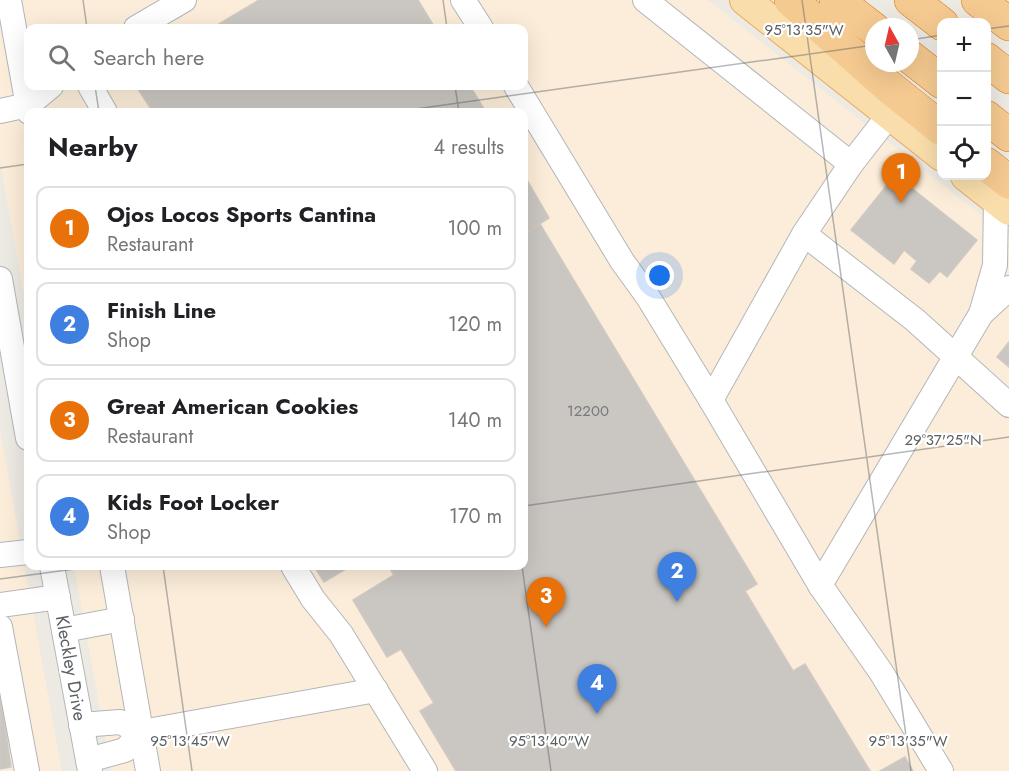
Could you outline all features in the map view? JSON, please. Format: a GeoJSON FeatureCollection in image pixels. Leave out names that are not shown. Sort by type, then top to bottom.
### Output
{"type":"FeatureCollection","features":[{"type":"Feature","properties":{"kind":"highway"},"geometry":{"type":"LineString","coordinates":[[791,0],[888,86],[938,126]]}},
{"type":"Feature","properties":{"kind":"highway"},"geometry":{"type":"LineString","coordinates":[[836,0],[865,22]]}},
{"type":"Feature","properties":{"kind":"highway"},"geometry":{"type":"LineString","coordinates":[[911,0],[937,20]]}},
{"type":"Feature","properties":{"kind":"highway"},"geometry":{"type":"LineString","coordinates":[[978,0],[1009,24]]}},
{"type":"Feature","properties":{"kind":"highway"},"geometry":{"type":"LineString","coordinates":[[991,62],[1009,77]]}},
{"type":"Feature","properties":{"kind":"highway"},"geometry":{"type":"LineString","coordinates":[[919,64],[937,78]]}},
{"type":"Feature","properties":{"kind":"highway"},"geometry":{"type":"LineString","coordinates":[[991,120],[1009,135]]}},
{"type":"Feature","properties":{"kind":"highway"},"geometry":{"type":"LineString","coordinates":[[991,171],[1005,197]]}},
{"type":"Feature","properties":{"kind":"main road"},"geometry":{"type":"LineString","coordinates":[[745,0],[937,152]]}},
{"type":"Feature","properties":{"kind":"main road"},"geometry":{"type":"LineString","coordinates":[[973,180],[1005,197]]}},
{"type":"Feature","properties":{"kind":"street"},"geometry":{"type":"LineString","coordinates":[[9,0],[24,82]]}},
{"type":"Feature","properties":{"kind":"street"},"geometry":{"type":"LineString","coordinates":[[143,24],[184,0]]}},
{"type":"Feature","properties":{"kind":"street"},"geometry":{"type":"LineString","coordinates":[[463,0],[478,24]]}},
{"type":"Feature","properties":{"kind":"street"},"geometry":{"type":"LineString","coordinates":[[645,0],[851,164]]}},
{"type":"Feature","properties":{"kind":"street"},"geometry":{"type":"LineString","coordinates":[[26,90],[29,108]]}},
{"type":"Feature","properties":{"kind":"street"},"geometry":{"type":"LineString","coordinates":[[30,108],[47,90]]}},
{"type":"Feature","properties":{"kind":"street"},"geometry":{"type":"LineString","coordinates":[[92,90],[103,108]]}},
{"type":"Feature","properties":{"kind":"street"},"geometry":{"type":"LineString","coordinates":[[518,90],[622,261],[648,297],[711,400],[820,585],[881,672],[940,771]]}},
{"type":"Feature","properties":{"kind":"street"},"geometry":{"type":"LineString","coordinates":[[0,111],[24,109]]}},
{"type":"Feature","properties":{"kind":"street"},"geometry":{"type":"LineString","coordinates":[[711,400],[804,234],[851,164],[890,114]]}},
{"type":"Feature","properties":{"kind":"street"},"geometry":{"type":"LineString","coordinates":[[820,585],[981,314],[995,265],[1005,197]]}},
{"type":"Feature","properties":{"kind":"street"},"geometry":{"type":"LineString","coordinates":[[804,234],[915,320],[1009,405]]}},
{"type":"Feature","properties":{"kind":"street"},"geometry":{"type":"LineString","coordinates":[[0,280],[5,335],[24,420]]}},
{"type":"Feature","properties":{"kind":"street"},"geometry":{"type":"LineString","coordinates":[[981,314],[1009,288]]}},
{"type":"Feature","properties":{"kind":"street"},"geometry":{"type":"LineString","coordinates":[[0,555],[24,552]]}},
{"type":"Feature","properties":{"kind":"street","name":"Kleckley Drive"},"geometry":{"type":"LineString","coordinates":[[53,570],[89,765]]}},
{"type":"Feature","properties":{"kind":"street"},"geometry":{"type":"LineString","coordinates":[[113,570],[148,771]]}},
{"type":"Feature","properties":{"kind":"street"},"geometry":{"type":"LineString","coordinates":[[296,570],[341,634],[425,771]]}},
{"type":"Feature","properties":{"kind":"street"},"geometry":{"type":"LineString","coordinates":[[0,605],[58,597]]}},
{"type":"Feature","properties":{"kind":"street"},"geometry":{"type":"LineString","coordinates":[[64,630],[122,619]]}},
{"type":"Feature","properties":{"kind":"street"},"geometry":{"type":"LineString","coordinates":[[0,627],[27,771]]}},
{"type":"Feature","properties":{"kind":"street"},"geometry":{"type":"LineString","coordinates":[[81,725],[120,722],[142,732],[376,690]]}},
{"type":"Feature","properties":{"kind":"street"},"geometry":{"type":"LineString","coordinates":[[89,765],[125,750],[142,732]]}},
{"type":"Feature","properties":{"kind":"shaded area"},"geometry":{"type":"Polygon","coordinates":[[[0,0],[708,0],[1009,237],[1009,771],[111,771],[75,570],[528,570],[528,108],[24,108],[24,296],[0,162],[0,0]]]}},
{"type":"Feature","properties":{"kind":"shaded area"},"geometry":{"type":"Polygon","coordinates":[[[0,430],[62,771],[0,771],[0,430]]]}},
{"type":"Feature","properties":{"kind":"building"},"geometry":{"type":"Polygon","coordinates":[[[259,0],[418,0],[433,24],[219,24],[259,0]]]}},
{"type":"Feature","properties":{"kind":"building"},"geometry":{"type":"Polygon","coordinates":[[[139,90],[472,90],[484,108],[150,108],[139,90]]]}},
{"type":"Feature","properties":{"kind":"building"},"geometry":{"type":"Polygon","coordinates":[[[895,175],[977,240],[947,277],[940,271],[929,283],[911,269],[917,261],[904,250],[894,264],[851,230],[895,175]]]}},
{"type":"Feature","properties":{"kind":"building"},"geometry":{"type":"Polygon","coordinates":[[[528,182],[549,218],[528,231],[528,182]]]}},
{"type":"Feature","properties":{"kind":"building"},"geometry":{"type":"Polygon","coordinates":[[[540,224],[757,584],[745,591],[793,671],[805,664],[870,771],[456,771],[420,711],[434,703],[401,649],[387,657],[353,600],[394,575],[391,570],[528,570],[528,232],[540,224]]]}},
{"type":"Feature","properties":{"kind":"building"},"geometry":{"type":"Polygon","coordinates":[[[1009,342],[1009,367],[997,357],[1009,342]]]}},
{"type":"Feature","properties":{"kind":"building"},"geometry":{"type":"Polygon","coordinates":[[[316,570],[344,570],[324,582],[316,570]]]}},
{"type":"Feature","properties":{"kind":"building"},"geometry":{"type":"Polygon","coordinates":[[[0,693],[11,767],[0,769],[0,693]]]}},
{"type":"Feature","properties":{"kind":"building"},"geometry":{"type":"Polygon","coordinates":[[[905,757],[913,771],[880,771],[905,757]]]}},
{"type":"Feature","properties":{"kind":"place","name":"Ojos Locos Sports Cantina"},"geometry":{"type":"Point","coordinates":[901,203]}},
{"type":"Feature","properties":{"kind":"place","name":"Finish Line"},"geometry":{"type":"Point","coordinates":[677,602]}},
{"type":"Feature","properties":{"kind":"place","name":"Great American Cookies"},"geometry":{"type":"Point","coordinates":[546,627]}},
{"type":"Feature","properties":{"kind":"place","name":"Kids Foot Locker"},"geometry":{"type":"Point","coordinates":[597,714]}}]}
